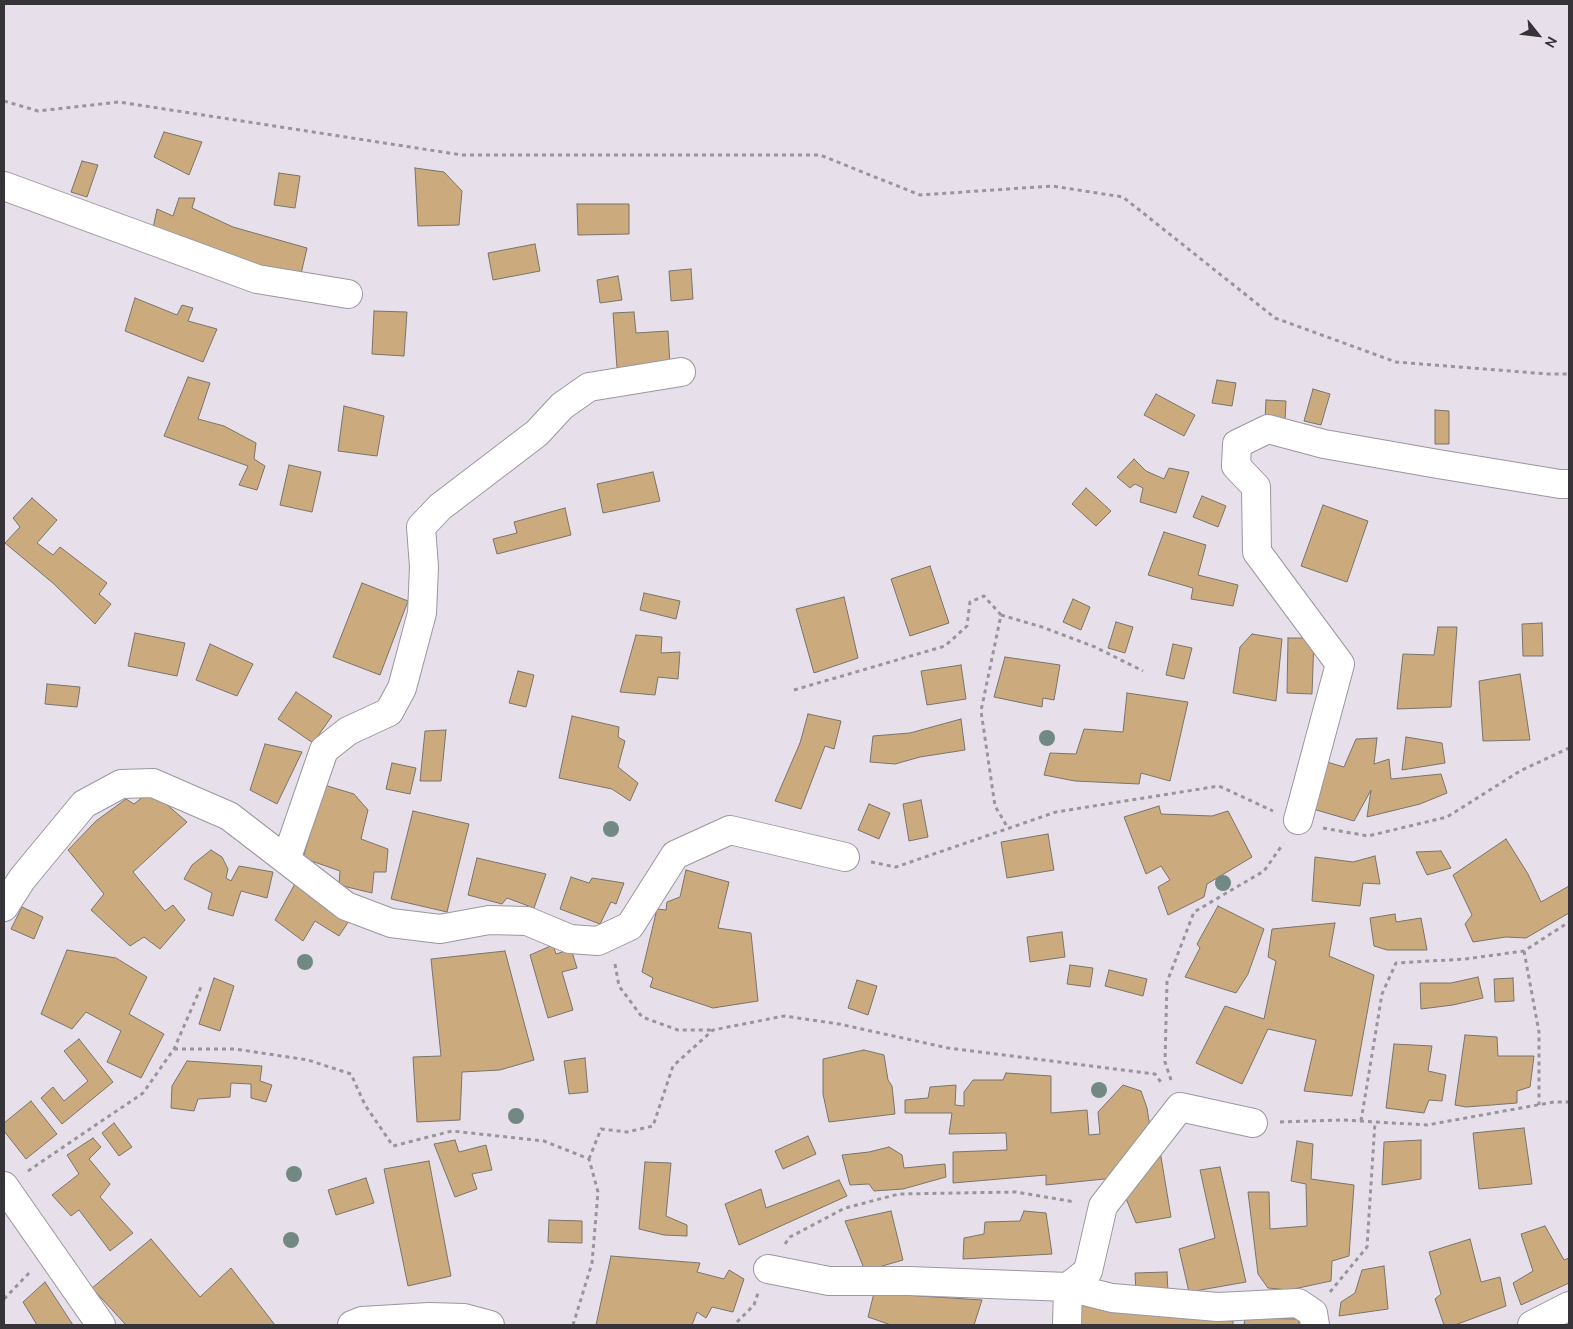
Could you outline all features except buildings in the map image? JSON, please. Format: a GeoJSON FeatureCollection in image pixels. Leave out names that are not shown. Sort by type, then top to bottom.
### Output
{"type":"FeatureCollection","features":[{"type":"Feature","properties":{"kind":"street"},"geometry":{"type":"LineString","coordinates":[[4,186],[257,279],[348,294]]}},
{"type":"Feature","properties":{"kind":"street"},"geometry":{"type":"LineString","coordinates":[[286,860],[324,750],[348,731],[389,712],[402,688],[422,613],[424,568],[421,527],[440,508],[537,433],[562,406],[588,387],[681,372]]}},
{"type":"Feature","properties":{"kind":"street"},"geometry":{"type":"LineString","coordinates":[[1298,820],[1340,664],[1257,552],[1256,487],[1236,466],[1237,444],[1268,428],[1324,444],[1569,484]]}},
{"type":"Feature","properties":{"kind":"street"},"geometry":{"type":"LineString","coordinates":[[4,907],[22,879],[84,804],[121,784],[153,783],[229,816],[346,906],[391,923],[440,929],[489,920],[527,921],[570,939],[598,941],[630,926],[675,855],[730,830],[845,857]]}},
{"type":"Feature","properties":{"kind":"street"},"geometry":{"type":"LineString","coordinates":[[1067,1325],[1068,1287],[1088,1271],[1103,1206],[1180,1107],[1252,1123]]}},
{"type":"Feature","properties":{"kind":"street"},"geometry":{"type":"LineString","coordinates":[[4,1187],[101,1325]]}},
{"type":"Feature","properties":{"kind":"street"},"geometry":{"type":"LineString","coordinates":[[768,1269],[829,1281],[909,1281],[1068,1287],[1112,1298],[1218,1307],[1298,1303],[1314,1319]]}},
{"type":"Feature","properties":{"kind":"street"},"geometry":{"type":"LineString","coordinates":[[1532,1325],[1569,1306]]}},
{"type":"Feature","properties":{"kind":"street"},"geometry":{"type":"LineString","coordinates":[[352,1325],[362,1321],[429,1317],[464,1318],[490,1325]]}},
{"type":"Feature","properties":{"kind":"path"},"geometry":{"type":"LineString","coordinates":[[4,101],[38,111],[119,102],[462,155],[820,155],[920,195],[1052,186],[1123,197],[1275,318],[1396,362],[1569,374]]}},
{"type":"Feature","properties":{"kind":"path"},"geometry":{"type":"LineString","coordinates":[[794,690],[945,646],[967,626],[970,602],[984,596],[1001,615],[1042,627],[1096,647],[1143,671]]}},
{"type":"Feature","properties":{"kind":"path"},"geometry":{"type":"LineString","coordinates":[[1001,615],[981,711],[995,806],[1008,828]]}},
{"type":"Feature","properties":{"kind":"path"},"geometry":{"type":"LineString","coordinates":[[845,857],[896,867],[1056,812],[1219,786],[1277,813],[1328,830],[1368,836],[1447,817],[1520,771],[1569,748]]}},
{"type":"Feature","properties":{"kind":"path"},"geometry":{"type":"LineString","coordinates":[[1180,1107],[1165,1062],[1166,982],[1194,912],[1264,871],[1298,820]]}},
{"type":"Feature","properties":{"kind":"path"},"geometry":{"type":"LineString","coordinates":[[1362,1121],[1382,994],[1396,963],[1465,959],[1524,951],[1569,922]]}},
{"type":"Feature","properties":{"kind":"path"},"geometry":{"type":"LineString","coordinates":[[630,926],[615,964],[619,986],[642,1016],[678,1030],[713,1030],[784,1016],[839,1024],[948,1048],[1155,1074],[1180,1107]]}},
{"type":"Feature","properties":{"kind":"path"},"geometry":{"type":"LineString","coordinates":[[1524,951],[1539,1032],[1539,1105]]}},
{"type":"Feature","properties":{"kind":"path"},"geometry":{"type":"LineString","coordinates":[[4,1187],[144,1093],[174,1049],[201,987]]}},
{"type":"Feature","properties":{"kind":"path"},"geometry":{"type":"LineString","coordinates":[[574,1325],[592,1263],[598,1192],[589,1159],[600,1128],[626,1132],[653,1126],[673,1066],[713,1030]]}},
{"type":"Feature","properties":{"kind":"path"},"geometry":{"type":"LineString","coordinates":[[174,1049],[235,1049],[308,1060],[351,1074],[366,1105],[392,1146],[452,1130],[544,1141],[589,1159]]}},
{"type":"Feature","properties":{"kind":"path"},"geometry":{"type":"LineString","coordinates":[[1252,1123],[1344,1120],[1427,1126],[1539,1105],[1569,1102]]}},
{"type":"Feature","properties":{"kind":"path"},"geometry":{"type":"LineString","coordinates":[[1314,1319],[1367,1247],[1375,1122]]}},
{"type":"Feature","properties":{"kind":"path"},"geometry":{"type":"LineString","coordinates":[[737,1322],[754,1304],[768,1269],[790,1238],[846,1208],[899,1194],[1016,1192],[1103,1206]]}},
{"type":"Feature","properties":{"kind":"path"},"geometry":{"type":"LineString","coordinates":[[4,1299],[50,1252]]}}]}
